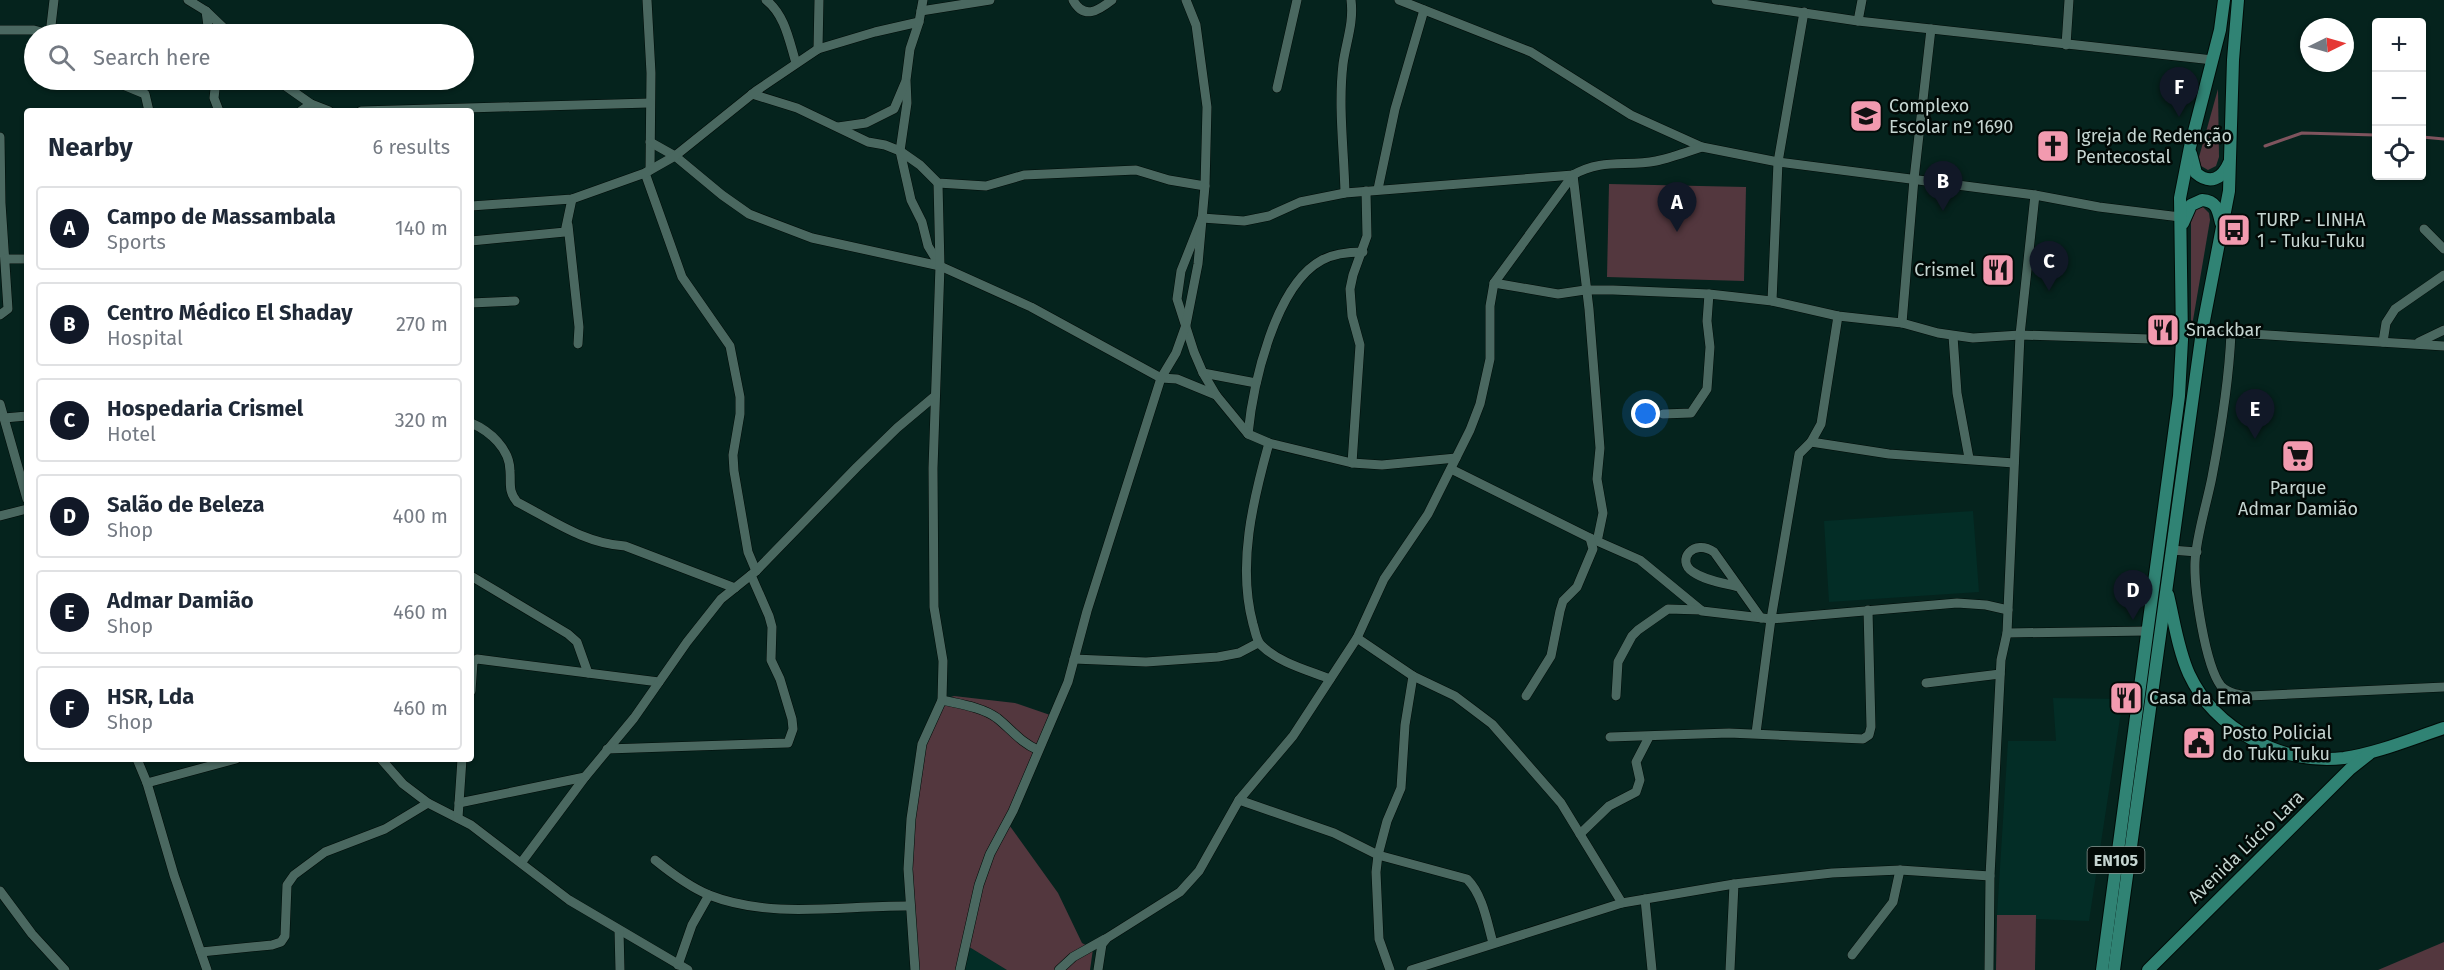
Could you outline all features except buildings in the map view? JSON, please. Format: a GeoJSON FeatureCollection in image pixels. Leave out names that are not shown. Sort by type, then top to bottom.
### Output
{"type":"FeatureCollection","features":[{"type":"Feature","properties":{"kind":"main road","name":"EN105"},"geometry":{"type":"LineString","coordinates":[[2103,970],[2173,451],[2182,340],[2180,217],[2182,182],[2213,60],[2224,0]]}},
{"type":"Feature","properties":{"kind":"main road","name":"EN105"},"geometry":{"type":"LineString","coordinates":[[2114,970],[2202,331],[2229,191],[2233,60],[2238,0]]}},
{"type":"Feature","properties":{"kind":"main road"},"geometry":{"type":"LineString","coordinates":[[2190,147],[2192,165],[2196,173],[2206,179],[2218,178],[2225,173],[2231,159]]}},
{"type":"Feature","properties":{"kind":"main road"},"geometry":{"type":"LineString","coordinates":[[2180,232],[2187,211],[2195,201],[2202,200],[2213,203],[2218,209],[2222,230]]}},
{"type":"Feature","properties":{"kind":"main road","name":"Avenida Lúcio Lara"},"geometry":{"type":"LineString","coordinates":[[2166,586],[2188,673],[2201,695],[2217,714],[2235,729],[2267,746],[2303,756],[2343,758],[2372,752],[2444,728]]}},
{"type":"Feature","properties":{"kind":"main road","name":"Avenida Lúcio Lara"},"geometry":{"type":"LineString","coordinates":[[2148,970],[2350,770],[2372,752]]}},
{"type":"Feature","properties":{"kind":"street"},"geometry":{"type":"LineString","coordinates":[[51,24],[54,0]]}},
{"type":"Feature","properties":{"kind":"street"},"geometry":{"type":"LineString","coordinates":[[188,0],[206,11],[220,24]]}},
{"type":"Feature","properties":{"kind":"street"},"geometry":{"type":"LineString","coordinates":[[608,749],[788,743],[793,729],[780,679],[771,660],[772,627],[748,552],[734,471],[733,454],[740,414],[740,396],[730,346],[682,277],[648,172],[651,73],[647,0]]}},
{"type":"Feature","properties":{"kind":"street"},"geometry":{"type":"LineString","coordinates":[[766,0],[776,8],[781,16],[796,63]]}},
{"type":"Feature","properties":{"kind":"street"},"geometry":{"type":"LineString","coordinates":[[818,49],[819,0]]}},
{"type":"Feature","properties":{"kind":"street"},"geometry":{"type":"LineString","coordinates":[[923,0],[910,50],[906,80],[907,103],[900,151],[911,200],[922,222],[928,246],[940,266]]}},
{"type":"Feature","properties":{"kind":"street"},"geometry":{"type":"LineString","coordinates":[[921,11],[990,0]]}},
{"type":"Feature","properties":{"kind":"street"},"geometry":{"type":"LineString","coordinates":[[1073,0],[1084,12],[1091,13],[1112,0]]}},
{"type":"Feature","properties":{"kind":"street"},"geometry":{"type":"LineString","coordinates":[[960,970],[983,875],[1068,682],[1087,611],[1161,378],[1176,353],[1186,325],[1198,264],[1205,186],[1207,107],[1196,25],[1186,0]]}},
{"type":"Feature","properties":{"kind":"street"},"geometry":{"type":"LineString","coordinates":[[1277,88],[1297,0]]}},
{"type":"Feature","properties":{"kind":"street"},"geometry":{"type":"LineString","coordinates":[[1345,193],[1341,108],[1343,63],[1352,22],[1352,0]]}},
{"type":"Feature","properties":{"kind":"street"},"geometry":{"type":"LineString","coordinates":[[1399,0],[1531,52],[1631,115],[1702,147],[1778,162],[2035,195],[2099,207],[2180,217]]}},
{"type":"Feature","properties":{"kind":"street"},"geometry":{"type":"LineString","coordinates":[[1716,0],[1858,21],[2213,60]]}},
{"type":"Feature","properties":{"kind":"street"},"geometry":{"type":"LineString","coordinates":[[1858,21],[1862,0]]}},
{"type":"Feature","properties":{"kind":"street"},"geometry":{"type":"LineString","coordinates":[[2066,45],[2069,0]]}},
{"type":"Feature","properties":{"kind":"street"},"geometry":{"type":"LineString","coordinates":[[1378,189],[1395,109],[1424,10]]}},
{"type":"Feature","properties":{"kind":"street"},"geometry":{"type":"LineString","coordinates":[[206,11],[208,24]]}},
{"type":"Feature","properties":{"kind":"street"},"geometry":{"type":"LineString","coordinates":[[1772,301],[1778,162],[1804,12]]}},
{"type":"Feature","properties":{"kind":"street"},"geometry":{"type":"LineString","coordinates":[[474,207],[572,199],[648,172],[675,156],[752,94],[818,49],[919,22]]}},
{"type":"Feature","properties":{"kind":"street"},"geometry":{"type":"LineString","coordinates":[[1902,323],[1914,179],[1931,29]]}},
{"type":"Feature","properties":{"kind":"street"},"geometry":{"type":"LineString","coordinates":[[0,30],[24,30]]}},
{"type":"Feature","properties":{"kind":"street"},"geometry":{"type":"LineString","coordinates":[[838,127],[866,123],[894,109],[906,80]]}},
{"type":"Feature","properties":{"kind":"street"},"geometry":{"type":"LineString","coordinates":[[135,90],[145,94],[148,108]]}},
{"type":"Feature","properties":{"kind":"street"},"geometry":{"type":"LineString","coordinates":[[215,90],[214,98],[218,108]]}},
{"type":"Feature","properties":{"kind":"street"},"geometry":{"type":"LineString","coordinates":[[292,90],[311,104],[321,108]]}},
{"type":"Feature","properties":{"kind":"street"},"geometry":{"type":"LineString","coordinates":[[752,94],[797,108],[838,127],[853,137],[900,151],[920,165],[938,183],[986,186],[1024,175],[1136,170],[1160,178],[1205,186]]}},
{"type":"Feature","properties":{"kind":"street"},"geometry":{"type":"LineString","coordinates":[[469,108],[649,103]]}},
{"type":"Feature","properties":{"kind":"street"},"geometry":{"type":"LineString","coordinates":[[305,108],[311,104]]}},
{"type":"Feature","properties":{"kind":"street"},"geometry":{"type":"LineString","coordinates":[[0,137],[1,203],[9,309],[0,315]]}},
{"type":"Feature","properties":{"kind":"street"},"geometry":{"type":"LineString","coordinates":[[650,142],[675,156],[749,214],[813,238],[940,266],[1031,308],[1161,378],[1177,379],[1216,395]]}},
{"type":"Feature","properties":{"kind":"street"},"geometry":{"type":"LineString","coordinates":[[1059,970],[1073,957],[1180,892],[1199,871],[1239,800],[1293,735],[1357,638],[1384,579],[1428,514],[1480,404],[1488,377],[1490,306],[1494,283],[1574,175],[1586,168],[1606,163],[1655,161],[1702,147]]}},
{"type":"Feature","properties":{"kind":"street"},"geometry":{"type":"LineString","coordinates":[[1202,218],[1244,221],[1269,216],[1300,202],[1378,189],[1574,175]]}},
{"type":"Feature","properties":{"kind":"street"},"geometry":{"type":"LineString","coordinates":[[1574,175],[1591,331],[1600,448],[1597,479],[1602,513],[1598,537],[1593,539]]}},
{"type":"Feature","properties":{"kind":"street"},"geometry":{"type":"LineString","coordinates":[[915,970],[908,869],[911,819],[922,744],[942,700],[943,661],[934,607],[933,468],[940,266],[938,183]]}},
{"type":"Feature","properties":{"kind":"street"},"geometry":{"type":"LineString","coordinates":[[1352,463],[1360,345],[1352,316],[1350,289],[1367,236],[1366,191]]}},
{"type":"Feature","properties":{"kind":"street"},"geometry":{"type":"LineString","coordinates":[[1989,970],[1990,876],[2000,674],[2003,643],[2007,633],[2020,335],[2035,195]]}},
{"type":"Feature","properties":{"kind":"street"},"geometry":{"type":"LineString","coordinates":[[474,242],[565,232],[572,199]]}},
{"type":"Feature","properties":{"kind":"street"},"geometry":{"type":"LineString","coordinates":[[1202,218],[1180,271],[1177,298],[1203,373],[1216,395],[1248,434],[1269,443],[1352,463],[1382,465],[1456,458]]}},
{"type":"Feature","properties":{"kind":"street"},"geometry":{"type":"LineString","coordinates":[[568,225],[579,327],[578,344]]}},
{"type":"Feature","properties":{"kind":"street"},"geometry":{"type":"LineString","coordinates":[[2424,229],[2444,249]]}},
{"type":"Feature","properties":{"kind":"street"},"geometry":{"type":"LineString","coordinates":[[1248,434],[1250,408],[1256,383],[1282,305],[1298,280],[1321,261],[1334,255],[1363,252]]}},
{"type":"Feature","properties":{"kind":"street"},"geometry":{"type":"LineString","coordinates":[[7,259],[24,259]]}},
{"type":"Feature","properties":{"kind":"street"},"geometry":{"type":"LineString","coordinates":[[2383,342],[2386,323],[2395,309],[2444,275]]}},
{"type":"Feature","properties":{"kind":"street"},"geometry":{"type":"LineString","coordinates":[[1494,283],[1558,294],[1585,290],[1709,294],[1772,301],[1838,316],[1902,323],[1953,336],[1973,338],[2020,335],[2182,340]]}},
{"type":"Feature","properties":{"kind":"street"},"geometry":{"type":"LineString","coordinates":[[1663,414],[1690,413],[1707,389],[1710,347],[1707,321],[1709,294]]}},
{"type":"Feature","properties":{"kind":"street"},"geometry":{"type":"LineString","coordinates":[[474,303],[515,301]]}},
{"type":"Feature","properties":{"kind":"street"},"geometry":{"type":"LineString","coordinates":[[1756,733],[1771,620],[1799,454],[1811,442],[1821,424],[1838,316]]}},
{"type":"Feature","properties":{"kind":"street"},"geometry":{"type":"LineString","coordinates":[[2414,344],[2444,330]]}},
{"type":"Feature","properties":{"kind":"street"},"geometry":{"type":"LineString","coordinates":[[2202,331],[2444,346]]}},
{"type":"Feature","properties":{"kind":"street"},"geometry":{"type":"LineString","coordinates":[[2231,333],[2229,371],[2195,561],[2200,620],[2216,676],[2222,686],[2228,691],[2250,696],[2444,687]]}},
{"type":"Feature","properties":{"kind":"street"},"geometry":{"type":"LineString","coordinates":[[1953,336],[1957,393],[1969,458]]}},
{"type":"Feature","properties":{"kind":"street"},"geometry":{"type":"LineString","coordinates":[[1203,373],[1256,383]]}},
{"type":"Feature","properties":{"kind":"street"},"geometry":{"type":"LineString","coordinates":[[521,863],[659,682],[709,612],[754,573],[865,459],[935,396]]}},
{"type":"Feature","properties":{"kind":"street"},"geometry":{"type":"LineString","coordinates":[[0,404],[24,488]]}},
{"type":"Feature","properties":{"kind":"street"},"geometry":{"type":"LineString","coordinates":[[1238,423],[1250,408]]}},
{"type":"Feature","properties":{"kind":"street"},"geometry":{"type":"LineString","coordinates":[[4,418],[24,416]]}},
{"type":"Feature","properties":{"kind":"street"},"geometry":{"type":"LineString","coordinates":[[474,424],[485,429],[503,448],[511,468],[509,486],[511,495],[517,502],[581,536],[607,545],[625,546],[735,588]]}},
{"type":"Feature","properties":{"kind":"street"},"geometry":{"type":"LineString","coordinates":[[1811,442],[1889,454],[2014,463]]}},
{"type":"Feature","properties":{"kind":"street"},"geometry":{"type":"LineString","coordinates":[[1269,443],[1253,503],[1247,567],[1248,605],[1258,643],[1274,656],[1330,679]]}},
{"type":"Feature","properties":{"kind":"street"},"geometry":{"type":"LineString","coordinates":[[1451,469],[1640,560],[1702,610]]}},
{"type":"Feature","properties":{"kind":"street"},"geometry":{"type":"LineString","coordinates":[[0,516],[24,510]]}},
{"type":"Feature","properties":{"kind":"street"},"geometry":{"type":"LineString","coordinates":[[1526,696],[1551,656],[1563,601],[1577,587],[1593,549],[1593,539]]}},
{"type":"Feature","properties":{"kind":"street"},"geometry":{"type":"LineString","coordinates":[[1738,587],[1702,577],[1691,571],[1687,565],[1687,556],[1691,549],[1700,546],[1714,552],[1761,618]]}},
{"type":"Feature","properties":{"kind":"street"},"geometry":{"type":"LineString","coordinates":[[2171,550],[2197,552]]}},
{"type":"Feature","properties":{"kind":"street"},"geometry":{"type":"LineString","coordinates":[[474,578],[568,634],[577,642],[588,673]]}},
{"type":"Feature","properties":{"kind":"street"},"geometry":{"type":"LineString","coordinates":[[1616,696],[1618,662],[1632,636],[1668,609],[1702,610],[1771,620],[1957,603],[1986,605],[2008,610]]}},
{"type":"Feature","properties":{"kind":"street"},"geometry":{"type":"LineString","coordinates":[[1610,737],[1756,733],[1863,740],[1869,735],[1871,727],[1868,610]]}},
{"type":"Feature","properties":{"kind":"street"},"geometry":{"type":"LineString","coordinates":[[2007,633],[2148,631]]}},
{"type":"Feature","properties":{"kind":"street"},"geometry":{"type":"LineString","coordinates":[[1357,638],[1413,676],[1455,696],[1492,724],[1561,803],[1622,903]]}},
{"type":"Feature","properties":{"kind":"street"},"geometry":{"type":"LineString","coordinates":[[1074,659],[1146,662],[1218,657],[1239,653],[1258,643]]}},
{"type":"Feature","properties":{"kind":"street"},"geometry":{"type":"LineString","coordinates":[[474,661],[477,659],[659,682]]}},
{"type":"Feature","properties":{"kind":"street"},"geometry":{"type":"LineString","coordinates":[[1926,683],[2000,674]]}},
{"type":"Feature","properties":{"kind":"street"},"geometry":{"type":"LineString","coordinates":[[1390,970],[1379,939],[1376,872],[1387,821],[1401,788],[1405,725],[1413,676]]}},
{"type":"Feature","properties":{"kind":"street"},"geometry":{"type":"LineString","coordinates":[[942,700],[970,707],[995,717],[1023,743],[1038,750]]}},
{"type":"Feature","properties":{"kind":"street"},"geometry":{"type":"LineString","coordinates":[[1580,834],[1609,806],[1636,792],[1640,780],[1636,762],[1650,736]]}},
{"type":"Feature","properties":{"kind":"street"},"geometry":{"type":"LineString","coordinates":[[138,762],[207,970]]}},
{"type":"Feature","properties":{"kind":"street"},"geometry":{"type":"LineString","coordinates":[[147,783],[225,762]]}},
{"type":"Feature","properties":{"kind":"street"},"geometry":{"type":"LineString","coordinates":[[384,762],[403,784],[428,803],[471,825],[569,900],[688,970]]}},
{"type":"Feature","properties":{"kind":"street"},"geometry":{"type":"LineString","coordinates":[[458,818],[462,762]]}},
{"type":"Feature","properties":{"kind":"street"},"geometry":{"type":"LineString","coordinates":[[459,803],[585,777]]}},
{"type":"Feature","properties":{"kind":"street"},"geometry":{"type":"LineString","coordinates":[[1239,800],[1334,833],[1378,855],[1467,879],[1474,886],[1480,899],[1493,943]]}},
{"type":"Feature","properties":{"kind":"street"},"geometry":{"type":"LineString","coordinates":[[201,952],[272,945],[281,942],[285,936],[287,885],[294,875],[325,852],[385,829],[428,803]]}},
{"type":"Feature","properties":{"kind":"street"},"geometry":{"type":"LineString","coordinates":[[655,861],[709,895],[739,904],[797,909],[910,906]]}},
{"type":"Feature","properties":{"kind":"street"},"geometry":{"type":"LineString","coordinates":[[1411,970],[1622,903],[1734,884],[1833,873],[1900,870],[1990,876]]}},
{"type":"Feature","properties":{"kind":"street"},"geometry":{"type":"LineString","coordinates":[[1852,955],[1893,902],[1900,870]]}},
{"type":"Feature","properties":{"kind":"street"},"geometry":{"type":"LineString","coordinates":[[1730,970],[1734,884]]}},
{"type":"Feature","properties":{"kind":"street"},"geometry":{"type":"LineString","coordinates":[[0,891],[32,934],[65,970]]}},
{"type":"Feature","properties":{"kind":"street"},"geometry":{"type":"LineString","coordinates":[[678,965],[692,925],[709,895]]}},
{"type":"Feature","properties":{"kind":"street"},"geometry":{"type":"LineString","coordinates":[[1645,899],[1652,970]]}},
{"type":"Feature","properties":{"kind":"street"},"geometry":{"type":"LineString","coordinates":[[618,930],[620,970]]}},
{"type":"Feature","properties":{"kind":"street"},"geometry":{"type":"LineString","coordinates":[[1098,970],[1102,944],[1107,938]]}},
{"type":"Feature","properties":{"kind":"shaded area"},"geometry":{"type":"Polygon","coordinates":[[[2218,89],[2219,157],[2216,166],[2208,170],[2201,166],[2199,157],[2218,89]]]}},
{"type":"Feature","properties":{"kind":"shaded area"},"geometry":{"type":"Polygon","coordinates":[[[1609,184],[1746,187],[1744,281],[1607,277],[1609,184]]]}},
{"type":"Feature","properties":{"kind":"shaded area"},"geometry":{"type":"Polygon","coordinates":[[[2203,207],[2209,213],[2210,220],[2191,332],[2191,222],[2196,209],[2203,207]]]}},
{"type":"Feature","properties":{"kind":"shaded area"},"geometry":{"type":"Polygon","coordinates":[[[1973,511],[1979,592],[1829,602],[1824,521],[1973,511]]]}},
{"type":"Feature","properties":{"kind":"shaded area"},"geometry":{"type":"Polygon","coordinates":[[[954,696],[1015,703],[1053,716],[1007,822],[1058,893],[1082,943],[1093,949],[1090,970],[1007,970],[966,945],[960,970],[915,970],[908,869],[922,744],[942,700],[954,696]]]}},
{"type":"Feature","properties":{"kind":"shaded area"},"geometry":{"type":"Polygon","coordinates":[[[2053,698],[2123,699],[2089,921],[2036,919],[2035,970],[1996,970],[1997,915],[2008,741],[2056,741],[2053,698]]]}},
{"type":"Feature","properties":{"kind":"shaded area"},"geometry":{"type":"Polygon","coordinates":[[[1997,915],[2036,915],[2035,970],[1996,970],[1997,915]]]}},
{"type":"Feature","properties":{"kind":"shaded area"},"geometry":{"type":"Polygon","coordinates":[[[2444,942],[2444,970],[2378,970],[2444,942]]]}},
{"type":"Feature","properties":{"kind":"shaded area"},"geometry":{"type":"Polygon","coordinates":[[[966,945],[1007,970],[960,970],[966,945]]]}},
{"type":"Feature","properties":{"kind":"waterway"},"geometry":{"type":"LineString","coordinates":[[2265,146],[2302,133],[2372,135]]}},
{"type":"Feature","properties":{"kind":"waterway"},"geometry":{"type":"LineString","coordinates":[[2426,137],[2444,139]]}},
{"type":"Feature","properties":{"kind":"place","name":"Complexo Escolar nº 1690"},"geometry":{"type":"Point","coordinates":[1866,116]}},
{"type":"Feature","properties":{"kind":"place","name":"HSR, Lda"},"geometry":{"type":"Point","coordinates":[2179,117]}},
{"type":"Feature","properties":{"kind":"place","name":"Igreja de Redenção Pentecostal"},"geometry":{"type":"Point","coordinates":[2053,146]}},
{"type":"Feature","properties":{"kind":"place","name":"Centro Médico El Shaday"},"geometry":{"type":"Point","coordinates":[1943,211]}},
{"type":"Feature","properties":{"kind":"place","name":"TURP - LINHA 1 - Tuku-Tuku"},"geometry":{"type":"Point","coordinates":[2234,230]}},
{"type":"Feature","properties":{"kind":"place","name":"Campo de Massambala"},"geometry":{"type":"Point","coordinates":[1677,232]}},
{"type":"Feature","properties":{"kind":"place","name":"Crismel"},"geometry":{"type":"Point","coordinates":[1998,270]}},
{"type":"Feature","properties":{"kind":"place","name":"Hospedaria Crismel"},"geometry":{"type":"Point","coordinates":[2049,291]}},
{"type":"Feature","properties":{"kind":"place","name":"Snackbar"},"geometry":{"type":"Point","coordinates":[2163,330]}},
{"type":"Feature","properties":{"kind":"place","name":"Admar Damião"},"geometry":{"type":"Point","coordinates":[2255,439]}},
{"type":"Feature","properties":{"kind":"place","name":"Parque Admar Damião"},"geometry":{"type":"Point","coordinates":[2298,456]}},
{"type":"Feature","properties":{"kind":"place","name":"Salão de Beleza"},"geometry":{"type":"Point","coordinates":[2133,620]}},
{"type":"Feature","properties":{"kind":"place","name":"Casa da Ema"},"geometry":{"type":"Point","coordinates":[2126,698]}},
{"type":"Feature","properties":{"kind":"place","name":"Posto Policial do Tuku Tuku"},"geometry":{"type":"Point","coordinates":[2199,743]}}]}
